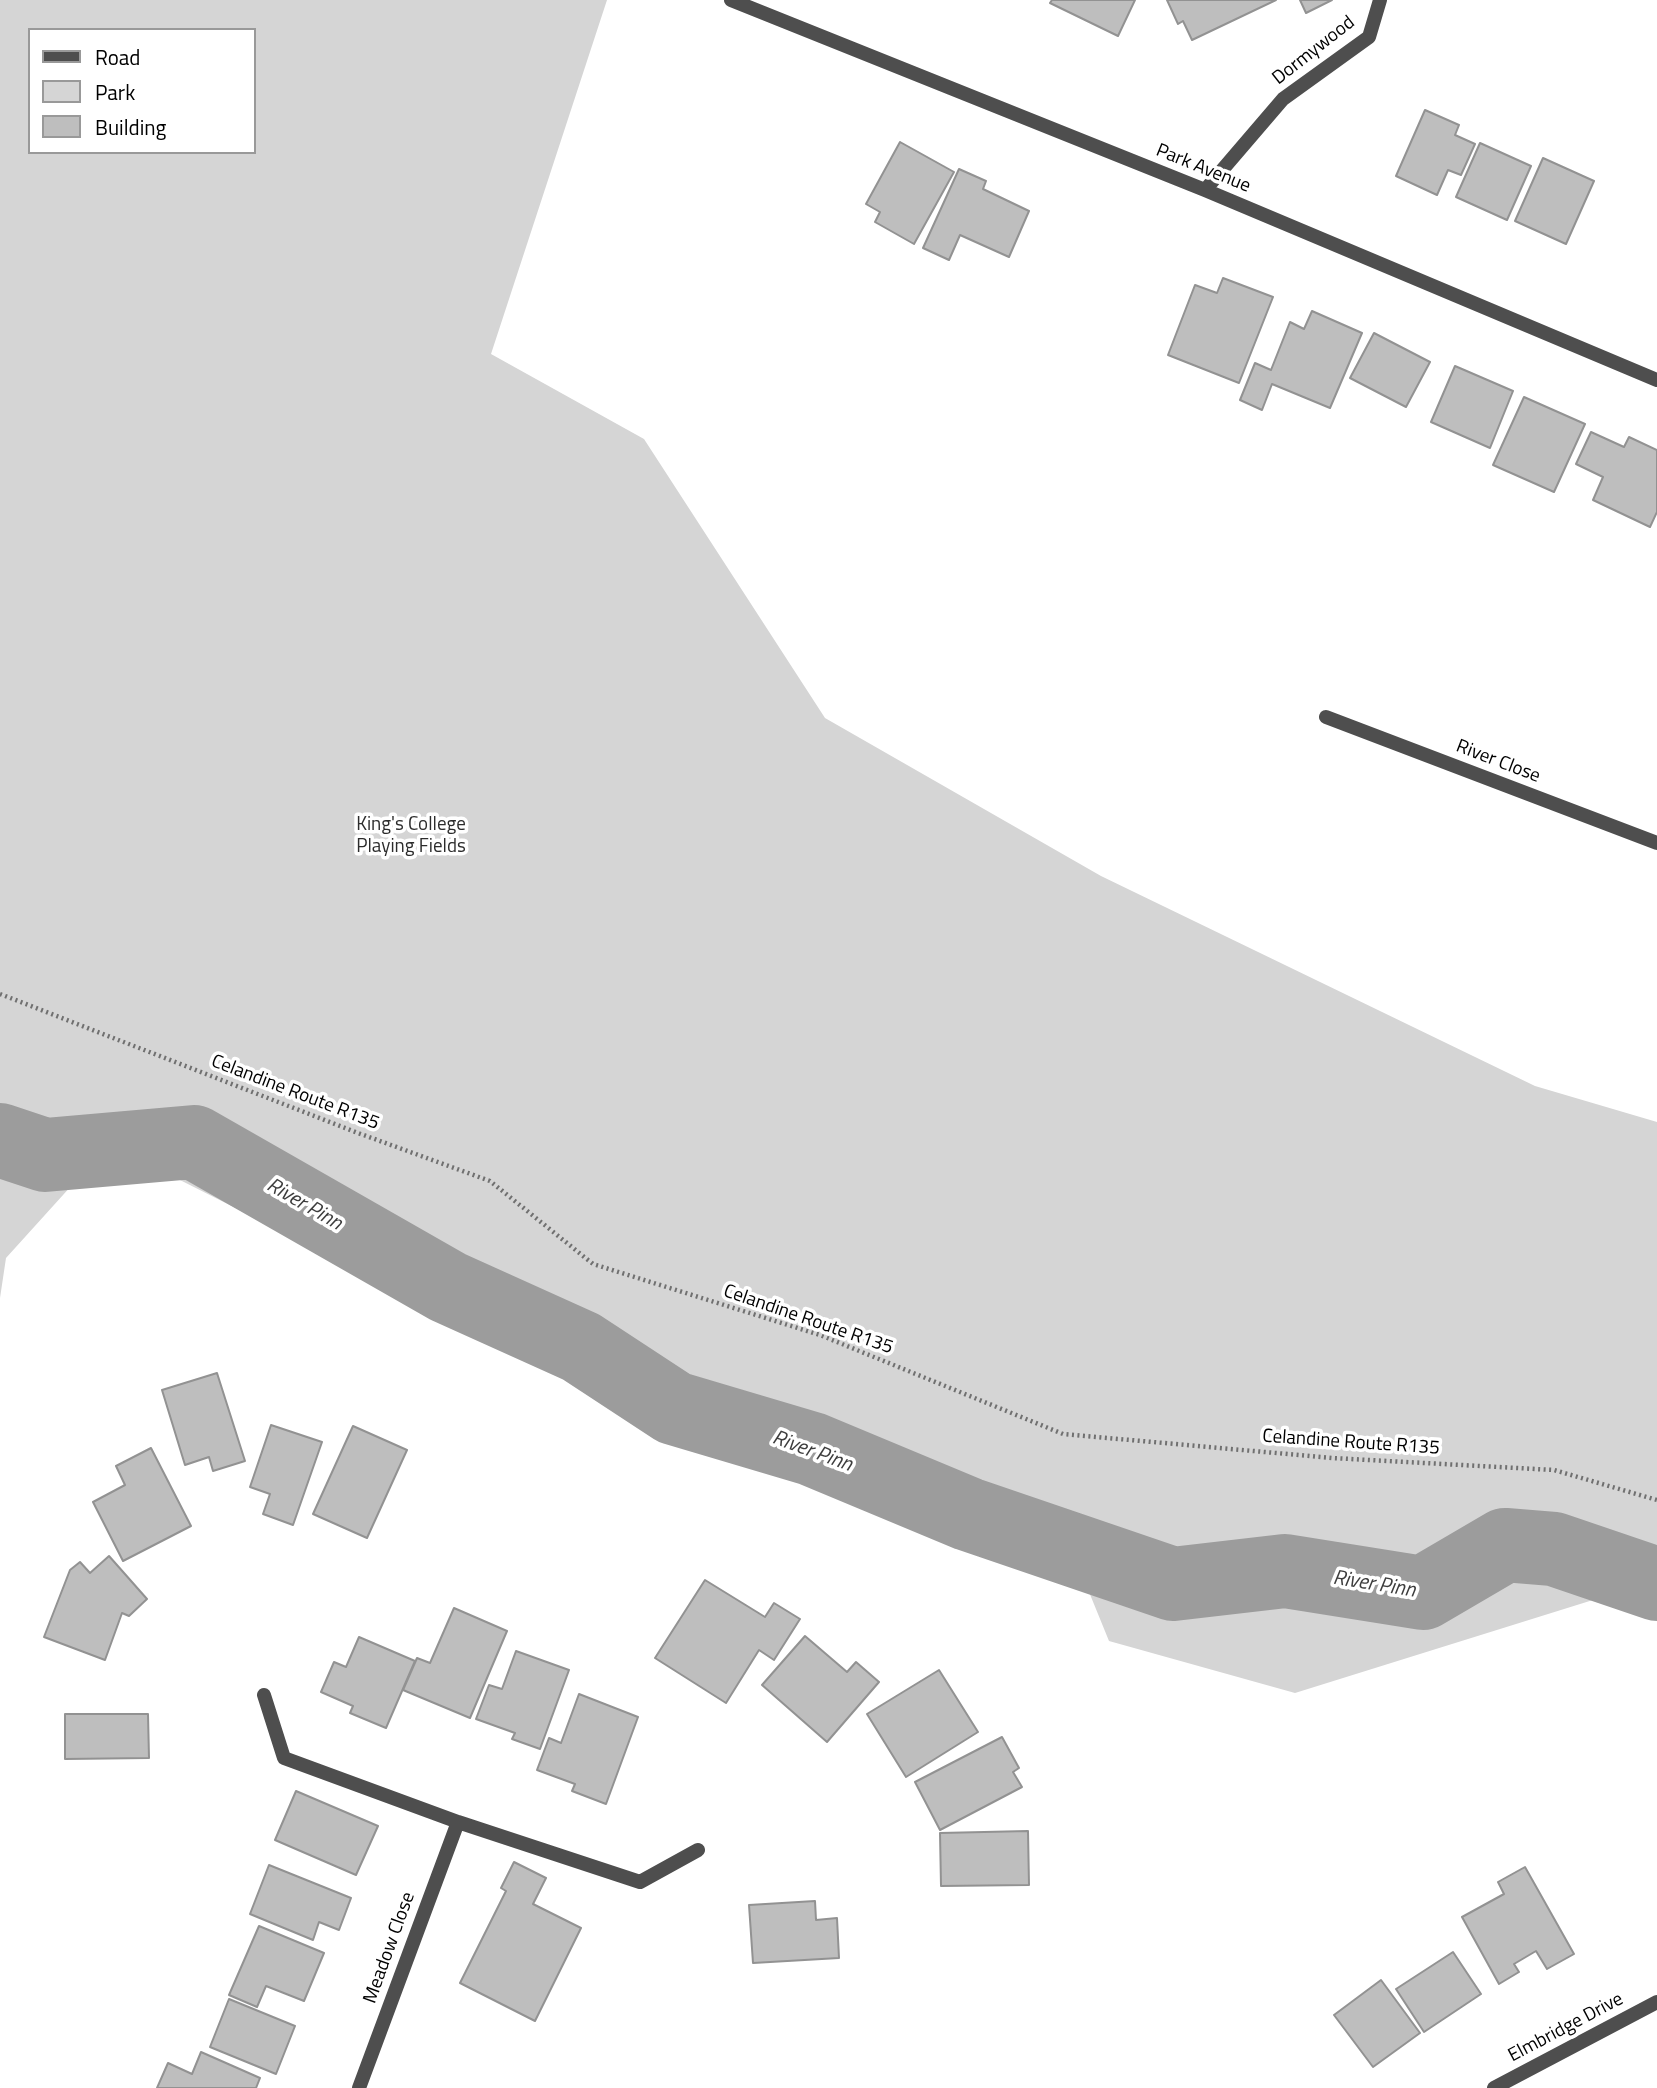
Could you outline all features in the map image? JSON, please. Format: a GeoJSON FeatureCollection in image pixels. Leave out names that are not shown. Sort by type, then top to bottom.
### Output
{"type":"FeatureCollection","features":[{"type":"Feature","properties":{"kind":"street","name":"Park Avenue"},"geometry":{"type":"LineString","coordinates":[[731,0],[1205,190],[1657,380]]}},
{"type":"Feature","properties":{"kind":"street","name":"Dormywood"},"geometry":{"type":"LineString","coordinates":[[1205,190],[1283,99],[1369,37],[1380,0]]}},
{"type":"Feature","properties":{"kind":"street","name":"River Close"},"geometry":{"type":"LineString","coordinates":[[1326,718],[1657,843]]}},
{"type":"Feature","properties":{"kind":"street"},"geometry":{"type":"LineString","coordinates":[[264,1695],[284,1758],[458,1822],[640,1882],[698,1850]]}},
{"type":"Feature","properties":{"kind":"street","name":"Meadow Close"},"geometry":{"type":"LineString","coordinates":[[359,2088],[458,1822]]}},
{"type":"Feature","properties":{"kind":"street","name":"Elmbridge Drive"},"geometry":{"type":"LineString","coordinates":[[1494,2088],[1657,2002]]}},
{"type":"Feature","properties":{"kind":"path","name":"Celandine Route R135"},"geometry":{"type":"LineString","coordinates":[[0,994],[358,1133],[490,1181],[593,1264],[820,1335],[1063,1434],[1332,1458],[1554,1469],[1657,1500]]}},
{"type":"Feature","properties":{"kind":"green space","name":"King's College Playing Fields"},"geometry":{"type":"Polygon","coordinates":[[[0,0],[607,0],[491,354],[644,439],[825,718],[1101,876],[1535,1086],[1657,1122],[1657,1580],[1295,1693],[1109,1641],[1087,1587],[678,1431],[172,1176],[82,1174],[6,1258],[0,1298],[0,0]]]}},
{"type":"Feature","properties":{"kind":"building"},"geometry":{"type":"Polygon","coordinates":[[[1052,0],[1135,0],[1118,36],[1050,3],[1052,0]]]}},
{"type":"Feature","properties":{"kind":"building"},"geometry":{"type":"Polygon","coordinates":[[[1167,0],[1276,0],[1192,40],[1183,21],[1178,24],[1167,0]]]}},
{"type":"Feature","properties":{"kind":"building"},"geometry":{"type":"Polygon","coordinates":[[[1300,0],[1332,0],[1306,13],[1300,0]]]}},
{"type":"Feature","properties":{"kind":"building"},"geometry":{"type":"Polygon","coordinates":[[[1425,110],[1459,125],[1455,135],[1475,144],[1461,175],[1448,170],[1437,195],[1396,176],[1425,110]]]}},
{"type":"Feature","properties":{"kind":"building"},"geometry":{"type":"Polygon","coordinates":[[[900,142],[954,172],[914,244],[875,222],[880,212],[866,204],[900,142]]]}},
{"type":"Feature","properties":{"kind":"building"},"geometry":{"type":"Polygon","coordinates":[[[1480,143],[1531,166],[1507,220],[1456,197],[1480,143]]]}},
{"type":"Feature","properties":{"kind":"building"},"geometry":{"type":"Polygon","coordinates":[[[1543,158],[1594,181],[1566,244],[1515,221],[1543,158]]]}},
{"type":"Feature","properties":{"kind":"building"},"geometry":{"type":"Polygon","coordinates":[[[959,169],[986,181],[983,189],[1029,211],[1009,257],[960,235],[949,260],[923,248],[959,169]]]}},
{"type":"Feature","properties":{"kind":"building"},"geometry":{"type":"Polygon","coordinates":[[[1223,278],[1273,297],[1239,383],[1168,355],[1195,285],[1217,293],[1223,278]]]}},
{"type":"Feature","properties":{"kind":"building"},"geometry":{"type":"Polygon","coordinates":[[[1312,311],[1362,333],[1330,408],[1272,384],[1262,410],[1240,400],[1255,363],[1271,370],[1290,322],[1304,329],[1312,311]]]}},
{"type":"Feature","properties":{"kind":"building"},"geometry":{"type":"Polygon","coordinates":[[[1374,333],[1430,362],[1406,407],[1350,378],[1374,333]]]}},
{"type":"Feature","properties":{"kind":"building"},"geometry":{"type":"Polygon","coordinates":[[[1455,366],[1513,391],[1490,448],[1431,422],[1455,366]]]}},
{"type":"Feature","properties":{"kind":"building"},"geometry":{"type":"Polygon","coordinates":[[[1524,397],[1585,424],[1554,492],[1493,465],[1524,397]]]}},
{"type":"Feature","properties":{"kind":"building"},"geometry":{"type":"Polygon","coordinates":[[[1591,432],[1624,447],[1629,437],[1657,450],[1657,512],[1650,527],[1593,500],[1603,477],[1576,464],[1591,432]]]}},
{"type":"Feature","properties":{"kind":"building"},"geometry":{"type":"Polygon","coordinates":[[[217,1373],[245,1461],[213,1471],[209,1457],[185,1465],[162,1390],[217,1373]]]}},
{"type":"Feature","properties":{"kind":"building"},"geometry":{"type":"Polygon","coordinates":[[[271,1425],[322,1442],[293,1525],[263,1514],[270,1494],[250,1487],[271,1425]]]}},
{"type":"Feature","properties":{"kind":"building"},"geometry":{"type":"Polygon","coordinates":[[[353,1426],[407,1450],[367,1538],[313,1514],[353,1426]]]}},
{"type":"Feature","properties":{"kind":"building"},"geometry":{"type":"Polygon","coordinates":[[[151,1448],[191,1526],[123,1561],[93,1502],[125,1485],[116,1466],[151,1448]]]}},
{"type":"Feature","properties":{"kind":"building"},"geometry":{"type":"Polygon","coordinates":[[[109,1556],[147,1599],[129,1616],[122,1613],[105,1660],[44,1637],[70,1570],[80,1562],[90,1573],[109,1556]]]}},
{"type":"Feature","properties":{"kind":"building"},"geometry":{"type":"Polygon","coordinates":[[[705,1580],[765,1617],[774,1603],[800,1619],[774,1660],[759,1650],[726,1703],[655,1658],[705,1580]]]}},
{"type":"Feature","properties":{"kind":"building"},"geometry":{"type":"Polygon","coordinates":[[[454,1608],[507,1631],[470,1718],[403,1690],[417,1658],[430,1663],[454,1608]]]}},
{"type":"Feature","properties":{"kind":"building"},"geometry":{"type":"Polygon","coordinates":[[[805,1636],[847,1672],[856,1662],[879,1682],[827,1742],[762,1685],[805,1636]]]}},
{"type":"Feature","properties":{"kind":"building"},"geometry":{"type":"Polygon","coordinates":[[[359,1637],[415,1661],[386,1728],[350,1713],[353,1706],[321,1692],[334,1662],[346,1667],[359,1637]]]}},
{"type":"Feature","properties":{"kind":"building"},"geometry":{"type":"Polygon","coordinates":[[[516,1651],[569,1670],[540,1749],[512,1739],[515,1733],[476,1719],[489,1685],[502,1689],[516,1651]]]}},
{"type":"Feature","properties":{"kind":"building"},"geometry":{"type":"Polygon","coordinates":[[[939,1670],[978,1732],[906,1777],[867,1714],[939,1670]]]}},
{"type":"Feature","properties":{"kind":"building"},"geometry":{"type":"Polygon","coordinates":[[[579,1694],[638,1717],[606,1804],[572,1791],[575,1784],[537,1770],[549,1738],[561,1743],[579,1694]]]}},
{"type":"Feature","properties":{"kind":"building"},"geometry":{"type":"Polygon","coordinates":[[[65,1714],[148,1714],[149,1758],[65,1759],[65,1714]]]}},
{"type":"Feature","properties":{"kind":"building"},"geometry":{"type":"Polygon","coordinates":[[[1002,1737],[1019,1768],[1013,1772],[1022,1787],[940,1830],[915,1782],[1002,1737]]]}},
{"type":"Feature","properties":{"kind":"building"},"geometry":{"type":"Polygon","coordinates":[[[296,1791],[378,1826],[356,1875],[275,1840],[296,1791]]]}},
{"type":"Feature","properties":{"kind":"building"},"geometry":{"type":"Polygon","coordinates":[[[1028,1831],[1029,1885],[941,1886],[940,1833],[1028,1831]]]}},
{"type":"Feature","properties":{"kind":"building"},"geometry":{"type":"Polygon","coordinates":[[[514,1862],[546,1878],[533,1904],[581,1928],[535,2021],[460,1983],[506,1891],[501,1888],[514,1862]]]}},
{"type":"Feature","properties":{"kind":"building"},"geometry":{"type":"Polygon","coordinates":[[[269,1865],[351,1898],[339,1930],[319,1922],[313,1940],[250,1914],[269,1865]]]}},
{"type":"Feature","properties":{"kind":"building"},"geometry":{"type":"Polygon","coordinates":[[[1525,1867],[1574,1954],[1547,1969],[1536,1951],[1514,1964],[1519,1972],[1499,1984],[1462,1917],[1504,1894],[1498,1882],[1525,1867]]]}},
{"type":"Feature","properties":{"kind":"building"},"geometry":{"type":"Polygon","coordinates":[[[815,1901],[816,1920],[837,1918],[839,1958],[753,1963],[749,1905],[815,1901]]]}},
{"type":"Feature","properties":{"kind":"building"},"geometry":{"type":"Polygon","coordinates":[[[259,1926],[324,1953],[304,2001],[266,1986],[257,2007],[229,1995],[259,1926]]]}},
{"type":"Feature","properties":{"kind":"building"},"geometry":{"type":"Polygon","coordinates":[[[1453,1952],[1481,1994],[1424,2032],[1396,1989],[1453,1952]]]}},
{"type":"Feature","properties":{"kind":"building"},"geometry":{"type":"Polygon","coordinates":[[[1381,1980],[1420,2033],[1373,2067],[1334,2015],[1381,1980]]]}},
{"type":"Feature","properties":{"kind":"building"},"geometry":{"type":"Polygon","coordinates":[[[229,1999],[295,2026],[276,2074],[210,2047],[229,1999]]]}},
{"type":"Feature","properties":{"kind":"building"},"geometry":{"type":"Polygon","coordinates":[[[201,2052],[260,2078],[256,2088],[157,2088],[168,2063],[192,2074],[201,2052]]]}},
{"type":"Feature","properties":{"kind":"waterway","name":"River Pinn"},"geometry":{"type":"LineString","coordinates":[[0,1140],[45,1155],[194,1142],[448,1287],[581,1347],[674,1408],[812,1449],[968,1514],[1173,1584],[1285,1571],[1423,1593],[1505,1545],[1554,1549],[1657,1584]]}}]}
